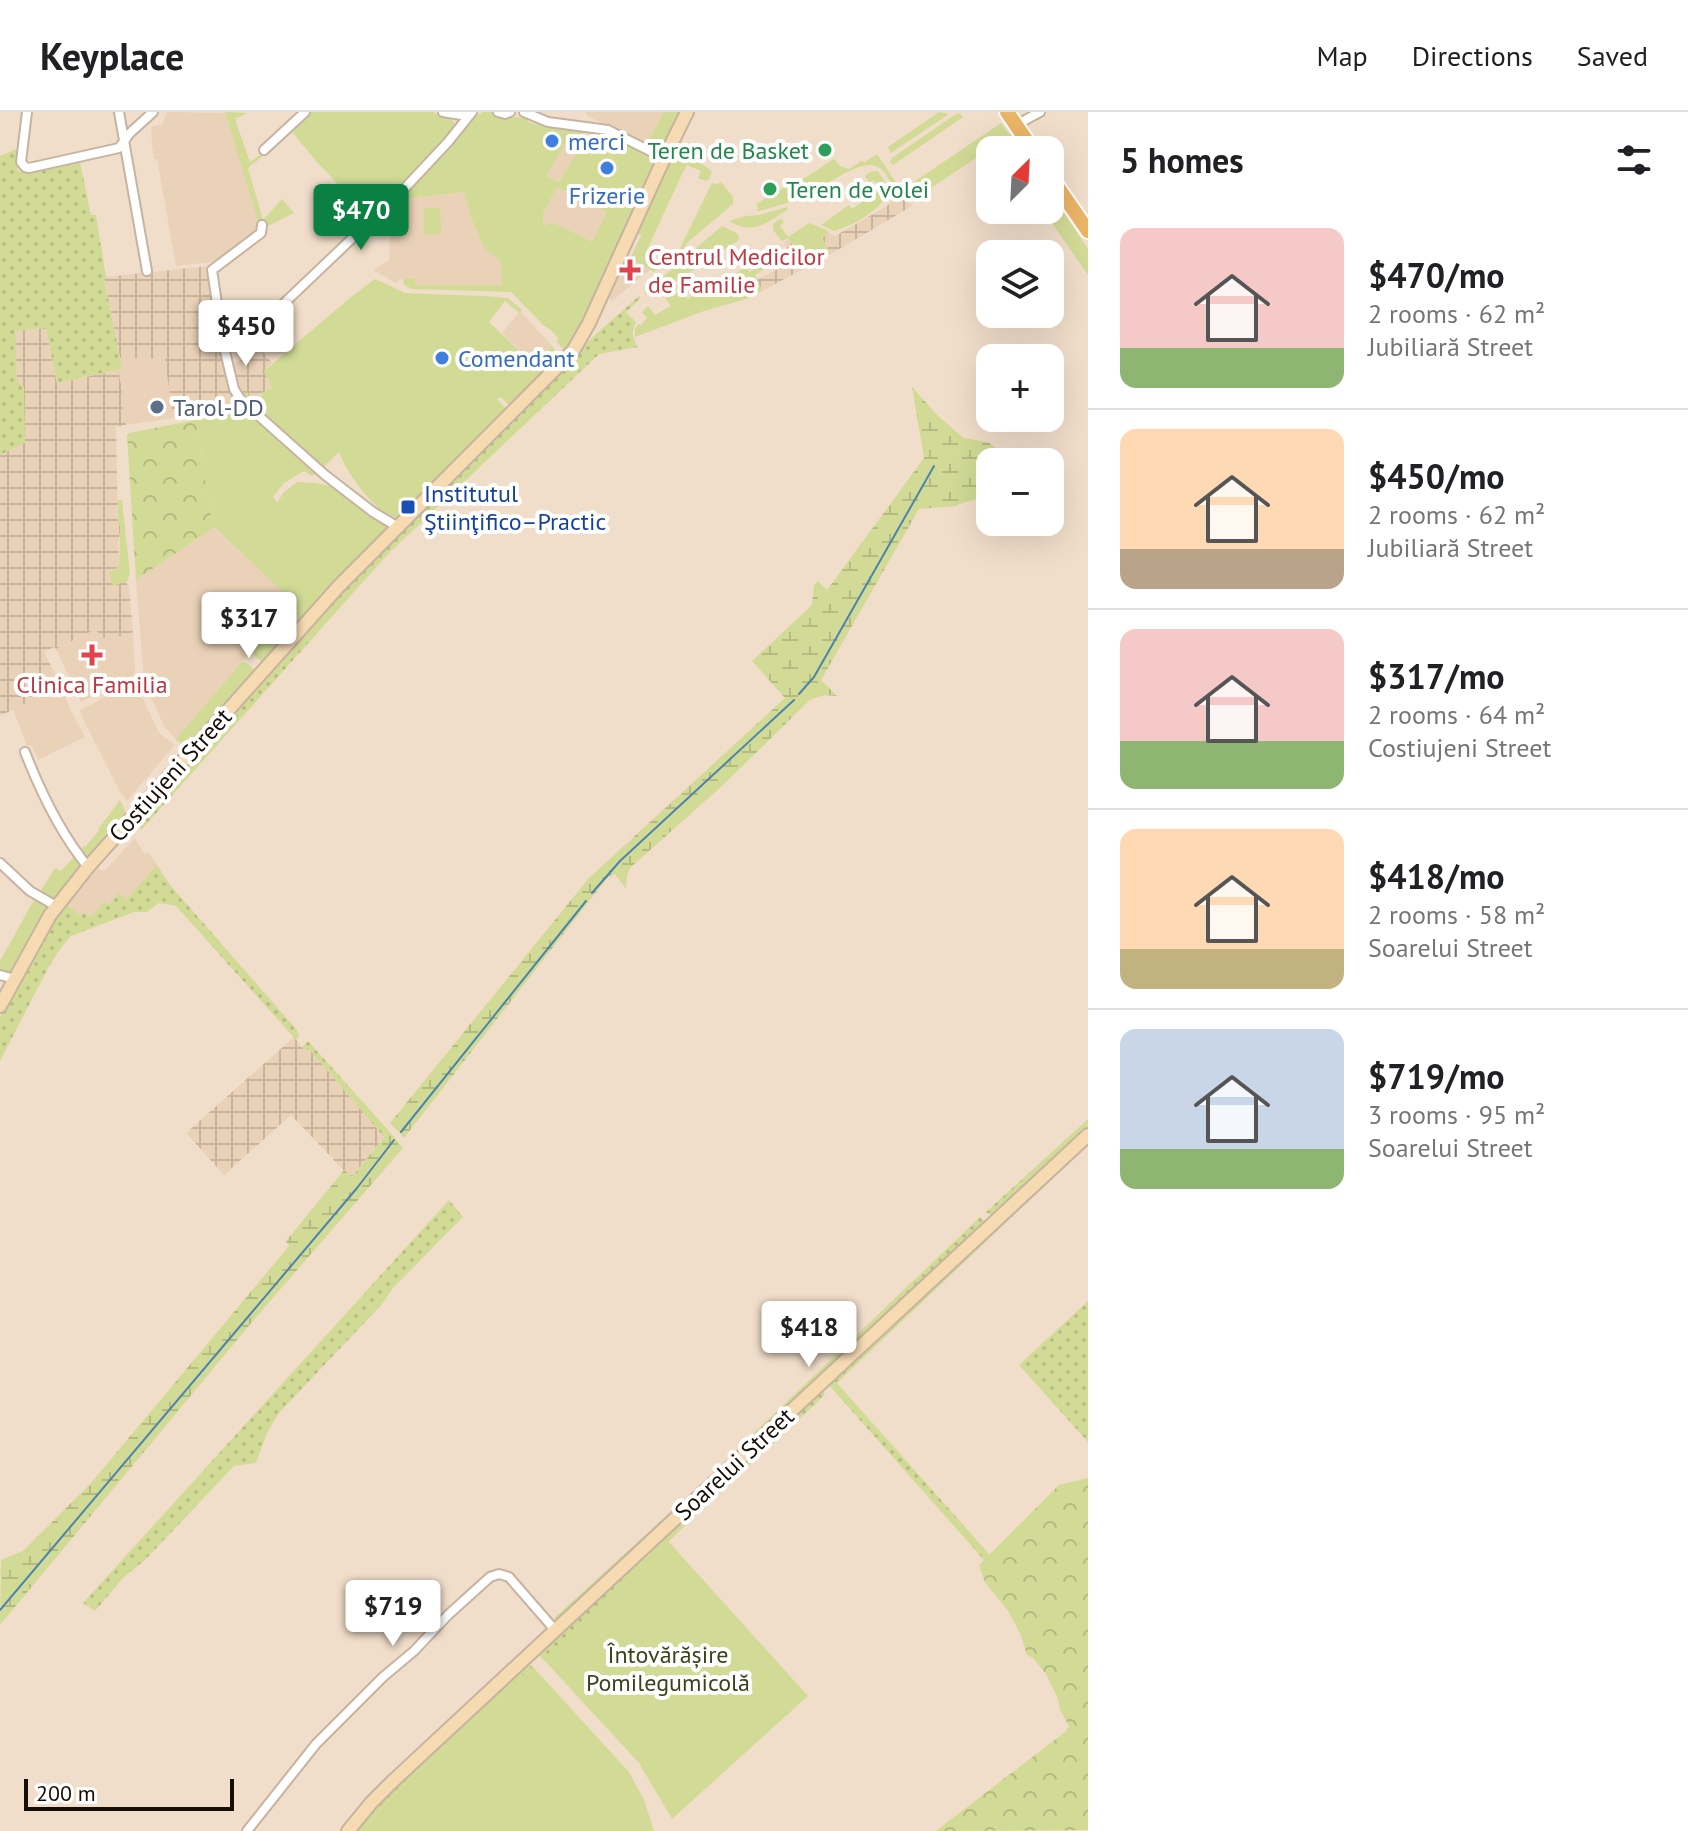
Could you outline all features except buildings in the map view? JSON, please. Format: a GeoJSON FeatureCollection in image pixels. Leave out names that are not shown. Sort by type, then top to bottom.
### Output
{"type":"FeatureCollection","features":[{"type":"Feature","properties":{"kind":"main road"},"geometry":{"type":"LineString","coordinates":[[1007,112],[1023,136]]}},
{"type":"Feature","properties":{"kind":"main road"},"geometry":{"type":"LineString","coordinates":[[1064,196],[1088,231]]}},
{"type":"Feature","properties":{"kind":"street"},"geometry":{"type":"LineString","coordinates":[[27,112],[21,162],[29,168],[119,148],[139,123],[153,112]]}},
{"type":"Feature","properties":{"kind":"street"},"geometry":{"type":"LineString","coordinates":[[119,112],[147,271]]}},
{"type":"Feature","properties":{"kind":"street"},"geometry":{"type":"LineString","coordinates":[[264,150],[305,112]]}},
{"type":"Feature","properties":{"kind":"street"},"geometry":{"type":"LineString","coordinates":[[443,112],[461,115],[471,112]]}},
{"type":"Feature","properties":{"kind":"street"},"geometry":{"type":"LineString","coordinates":[[223,343],[245,336],[265,321],[404,189],[471,112]]}},
{"type":"Feature","properties":{"kind":"street"},"geometry":{"type":"LineString","coordinates":[[498,112],[510,112]]}},
{"type":"Feature","properties":{"kind":"street"},"geometry":{"type":"LineString","coordinates":[[524,112],[548,122],[608,130],[664,158]]}},
{"type":"Feature","properties":{"kind":"street","name":"Costiujeni Street"},"geometry":{"type":"LineString","coordinates":[[0,1006],[56,906],[88,867],[303,626],[575,347],[687,112]]}},
{"type":"Feature","properties":{"kind":"street"},"geometry":{"type":"LineString","coordinates":[[1016,125],[1040,112]]}},
{"type":"Feature","properties":{"kind":"street"},"geometry":{"type":"LineString","coordinates":[[262,225],[261,233],[212,270],[223,343],[234,389],[247,407],[325,475],[398,527]]}},
{"type":"Feature","properties":{"kind":"street"},"geometry":{"type":"LineString","coordinates":[[25,752],[51,810],[88,867]]}},
{"type":"Feature","properties":{"kind":"street"},"geometry":{"type":"LineString","coordinates":[[0,863],[30,891],[56,906]]}},
{"type":"Feature","properties":{"kind":"street"},"geometry":{"type":"LineString","coordinates":[[0,975],[15,979]]}},
{"type":"Feature","properties":{"kind":"street","name":"Soarelui Street"},"geometry":{"type":"LineString","coordinates":[[348,1831],[393,1781],[1088,1135]]}},
{"type":"Feature","properties":{"kind":"street"},"geometry":{"type":"LineString","coordinates":[[247,1831],[325,1733],[490,1577],[499,1574],[509,1577],[555,1630]]}},
{"type":"Feature","properties":{"kind":"shaded area"},"geometry":{"type":"Polygon","coordinates":[[[586,112],[664,112],[645,146],[586,112]]]}},
{"type":"Feature","properties":{"kind":"shaded area"},"geometry":{"type":"Polygon","coordinates":[[[166,113],[226,113],[258,218],[260,228],[214,264],[176,266],[157,159],[154,159],[151,127],[163,124],[166,113]]]}},
{"type":"Feature","properties":{"kind":"shaded area"},"geometry":{"type":"Polygon","coordinates":[[[569,136],[582,144],[560,182],[545,176],[569,136]]]}},
{"type":"Feature","properties":{"kind":"shaded area"},"geometry":{"type":"Polygon","coordinates":[[[557,187],[607,212],[592,243],[552,222],[544,227],[543,214],[557,187]]]}},
{"type":"Feature","properties":{"kind":"shaded area"},"geometry":{"type":"Polygon","coordinates":[[[902,190],[912,206],[831,254],[822,238],[829,233],[835,236],[887,206],[902,190]]]}},
{"type":"Feature","properties":{"kind":"shaded area"},"geometry":{"type":"Polygon","coordinates":[[[464,192],[485,249],[501,262],[502,286],[414,285],[414,278],[396,283],[373,270],[389,260],[391,217],[400,205],[410,198],[464,192]]]}},
{"type":"Feature","properties":{"kind":"shaded area"},"geometry":{"type":"Polygon","coordinates":[[[789,239],[807,267],[762,291],[757,280],[795,260],[784,243],[789,239]]]}},
{"type":"Feature","properties":{"kind":"shaded area"},"geometry":{"type":"Polygon","coordinates":[[[623,262],[637,262],[650,270],[612,301],[611,289],[623,262]]]}},
{"type":"Feature","properties":{"kind":"shaded area"},"geometry":{"type":"Polygon","coordinates":[[[208,266],[221,350],[225,355],[234,402],[195,415],[173,418],[165,359],[120,358],[104,277],[208,266]]]}},
{"type":"Feature","properties":{"kind":"shaded area"},"geometry":{"type":"Polygon","coordinates":[[[520,311],[552,346],[533,364],[502,333],[520,311]]]}},
{"type":"Feature","properties":{"kind":"shaded area"},"geometry":{"type":"Polygon","coordinates":[[[46,328],[57,383],[119,370],[126,425],[116,427],[120,533],[119,566],[115,570],[129,586],[133,632],[101,638],[96,629],[44,652],[61,686],[0,716],[0,455],[25,442],[14,331],[46,328]]]}},
{"type":"Feature","properties":{"kind":"shaded area"},"geometry":{"type":"Polygon","coordinates":[[[251,338],[272,363],[264,371],[272,388],[251,401],[241,395],[232,364],[253,355],[244,343],[251,338]]]}},
{"type":"Feature","properties":{"kind":"shaded area","name":"Tarol-DD"},"geometry":{"type":"Polygon","coordinates":[[[120,358],[165,359],[173,418],[126,425],[121,399],[120,358]]]}},
{"type":"Feature","properties":{"kind":"shaded area"},"geometry":{"type":"Polygon","coordinates":[[[213,528],[294,602],[176,739],[164,726],[144,682],[136,580],[213,528]]]}},
{"type":"Feature","properties":{"kind":"shaded area","name":"Clinica Familia"},"geometry":{"type":"Polygon","coordinates":[[[96,629],[114,638],[133,632],[135,672],[81,702],[56,649],[96,629]]]}},
{"type":"Feature","properties":{"kind":"shaded area"},"geometry":{"type":"Polygon","coordinates":[[[131,683],[136,684],[159,733],[175,745],[127,801],[79,711],[131,683]]]}},
{"type":"Feature","properties":{"kind":"shaded area"},"geometry":{"type":"Polygon","coordinates":[[[61,686],[85,737],[38,760],[32,745],[27,746],[13,709],[61,686]]]}},
{"type":"Feature","properties":{"kind":"shaded area"},"geometry":{"type":"Polygon","coordinates":[[[135,838],[144,854],[148,852],[157,865],[155,870],[126,900],[108,906],[104,902],[90,918],[81,917],[67,904],[99,867],[101,871],[106,869],[135,838]]]}},
{"type":"Feature","properties":{"kind":"shaded area"},"geometry":{"type":"Polygon","coordinates":[[[294,1037],[304,1050],[308,1047],[384,1137],[351,1178],[291,1115],[224,1175],[186,1133],[294,1037]]]}},
{"type":"Feature","properties":{"kind":"green space"},"geometry":{"type":"Polygon","coordinates":[[[225,112],[247,113],[235,119],[250,162],[261,154],[263,156],[248,168],[263,220],[282,199],[294,213],[266,227],[263,222],[259,224],[225,112]]]}},
{"type":"Feature","properties":{"kind":"green space"},"geometry":{"type":"Polygon","coordinates":[[[308,112],[433,112],[452,120],[457,127],[369,217],[290,129],[308,112]]]}},
{"type":"Feature","properties":{"kind":"green space"},"geometry":{"type":"Polygon","coordinates":[[[483,112],[495,112],[501,116],[526,118],[528,122],[540,125],[575,129],[588,135],[603,133],[658,159],[578,337],[566,352],[551,330],[511,292],[412,289],[404,285],[403,279],[415,278],[415,285],[502,285],[501,262],[485,249],[464,192],[410,198],[400,205],[396,201],[471,118],[483,112]],[[569,137],[546,176],[559,182],[582,145],[569,137]],[[557,187],[543,214],[544,226],[552,222],[592,242],[607,212],[557,187]]]}},
{"type":"Feature","properties":{"kind":"green space"},"geometry":{"type":"Polygon","coordinates":[[[664,112],[683,112],[664,151],[660,153],[645,146],[664,112]]]}},
{"type":"Feature","properties":{"kind":"green space"},"geometry":{"type":"Polygon","coordinates":[[[939,112],[949,114],[891,153],[888,147],[939,112]]]}},
{"type":"Feature","properties":{"kind":"green space"},"geometry":{"type":"Polygon","coordinates":[[[959,113],[963,117],[893,165],[890,162],[892,158],[959,113]]]}},
{"type":"Feature","properties":{"kind":"green space"},"geometry":{"type":"Polygon","coordinates":[[[1001,123],[1010,136],[982,136],[1001,123]]]}},
{"type":"Feature","properties":{"kind":"green space"},"geometry":{"type":"Polygon","coordinates":[[[976,140],[976,158],[910,202],[902,190],[976,140]]]}},
{"type":"Feature","properties":{"kind":"green space"},"geometry":{"type":"Polygon","coordinates":[[[19,148],[17,169],[20,172],[80,162],[91,215],[96,215],[104,278],[122,369],[57,383],[46,328],[15,331],[17,381],[24,387],[25,443],[0,455],[0,156],[19,148]]]}},
{"type":"Feature","properties":{"kind":"green space"},"geometry":{"type":"Polygon","coordinates":[[[877,154],[897,184],[893,187],[880,168],[870,165],[852,170],[784,204],[759,211],[754,210],[759,209],[756,204],[834,159],[840,166],[849,169],[877,154]]]}},
{"type":"Feature","properties":{"kind":"green space"},"geometry":{"type":"Polygon","coordinates":[[[674,155],[695,160],[712,172],[706,181],[698,178],[701,171],[687,165],[647,250],[646,262],[658,268],[661,261],[665,262],[654,272],[629,261],[641,236],[637,231],[668,157],[674,155]]]}},
{"type":"Feature","properties":{"kind":"green space"},"geometry":{"type":"Polygon","coordinates":[[[878,171],[890,190],[880,204],[859,221],[834,231],[821,225],[849,205],[852,209],[880,190],[874,180],[869,182],[865,176],[878,171]]]}},
{"type":"Feature","properties":{"kind":"green space"},"geometry":{"type":"Polygon","coordinates":[[[721,182],[733,197],[733,204],[688,242],[682,251],[679,250],[712,183],[721,182]]]}},
{"type":"Feature","properties":{"kind":"green space"},"geometry":{"type":"Polygon","coordinates":[[[787,207],[760,226],[745,227],[729,221],[759,215],[787,207]]]}},
{"type":"Feature","properties":{"kind":"green space"},"geometry":{"type":"Polygon","coordinates":[[[424,208],[440,208],[441,234],[424,234],[424,208]]]}},
{"type":"Feature","properties":{"kind":"green space"},"geometry":{"type":"Polygon","coordinates":[[[1064,213],[1088,249],[1088,275],[1064,240],[1053,224],[1064,224],[1064,213]]]}},
{"type":"Feature","properties":{"kind":"green space"},"geometry":{"type":"Polygon","coordinates":[[[781,218],[784,222],[780,226],[788,237],[809,223],[827,230],[829,233],[822,238],[831,254],[807,267],[788,238],[782,241],[773,230],[773,224],[781,218]]]}},
{"type":"Feature","properties":{"kind":"green space"},"geometry":{"type":"Polygon","coordinates":[[[722,226],[738,234],[739,240],[653,296],[644,293],[722,226]]]}},
{"type":"Feature","properties":{"kind":"green space"},"geometry":{"type":"Polygon","coordinates":[[[779,251],[782,257],[755,275],[762,291],[635,337],[638,324],[641,325],[647,318],[642,312],[648,306],[655,315],[671,306],[663,294],[683,281],[675,290],[688,299],[714,281],[718,286],[745,267],[750,272],[779,251]]]}},
{"type":"Feature","properties":{"kind":"green space"},"geometry":{"type":"Polygon","coordinates":[[[375,279],[405,293],[508,298],[521,312],[505,301],[489,322],[533,364],[552,346],[559,356],[514,405],[510,406],[501,397],[497,399],[508,411],[399,518],[390,516],[372,502],[348,471],[339,452],[323,468],[247,404],[241,395],[247,392],[251,401],[272,388],[264,371],[375,279]]]}},
{"type":"Feature","properties":{"kind":"green space"},"geometry":{"type":"Polygon","coordinates":[[[639,296],[641,298],[626,312],[636,322],[633,335],[638,347],[599,354],[388,554],[142,829],[136,820],[319,614],[596,334],[639,296]]]}},
{"type":"Feature","properties":{"kind":"green space"},"geometry":{"type":"Polygon","coordinates":[[[912,387],[939,417],[964,438],[988,442],[996,448],[976,448],[976,499],[956,506],[919,509],[821,680],[837,696],[824,695],[810,700],[722,786],[631,867],[626,889],[615,874],[608,877],[404,1138],[390,1123],[589,878],[785,698],[752,661],[812,605],[814,585],[818,581],[827,590],[924,458],[912,387]]]}},
{"type":"Feature","properties":{"kind":"green space"},"geometry":{"type":"Polygon","coordinates":[[[248,411],[288,450],[317,472],[312,476],[304,471],[284,483],[273,497],[277,503],[283,493],[297,482],[317,483],[336,488],[390,529],[264,664],[252,650],[293,602],[213,528],[196,420],[248,411]]]}},
{"type":"Feature","properties":{"kind":"green space"},"geometry":{"type":"Polygon","coordinates":[[[196,420],[213,528],[136,580],[127,435],[196,420]]]}},
{"type":"Feature","properties":{"kind":"green space"},"geometry":{"type":"Polygon","coordinates":[[[118,500],[122,500],[130,573],[127,582],[113,586],[109,573],[119,566],[118,500]]]}},
{"type":"Feature","properties":{"kind":"green space"},"geometry":{"type":"Polygon","coordinates":[[[242,662],[257,672],[194,744],[187,746],[175,740],[242,662]]]}},
{"type":"Feature","properties":{"kind":"green space"},"geometry":{"type":"Polygon","coordinates":[[[120,800],[126,813],[87,860],[79,851],[99,830],[120,800]]]}},
{"type":"Feature","properties":{"kind":"green space"},"geometry":{"type":"Polygon","coordinates":[[[74,857],[82,866],[56,897],[50,900],[38,895],[55,868],[61,871],[74,857]]]}},
{"type":"Feature","properties":{"kind":"green space"},"geometry":{"type":"Polygon","coordinates":[[[157,865],[170,885],[297,1030],[299,1035],[296,1040],[176,906],[159,903],[147,912],[134,912],[71,936],[47,970],[0,1061],[0,1017],[64,902],[81,916],[84,913],[90,917],[104,902],[108,905],[119,893],[127,899],[157,865]]]}},
{"type":"Feature","properties":{"kind":"green space"},"geometry":{"type":"Polygon","coordinates":[[[35,898],[47,909],[14,967],[9,973],[0,972],[0,961],[35,898]]]}},
{"type":"Feature","properties":{"kind":"green space"},"geometry":{"type":"Polygon","coordinates":[[[308,1041],[389,1131],[384,1137],[308,1048],[304,1050],[302,1047],[308,1041]]]}},
{"type":"Feature","properties":{"kind":"green space"},"geometry":{"type":"Polygon","coordinates":[[[1088,1119],[1088,1127],[993,1216],[986,1212],[1088,1119]]]}},
{"type":"Feature","properties":{"kind":"green space"},"geometry":{"type":"Polygon","coordinates":[[[389,1131],[403,1148],[252,1322],[0,1625],[1,1560],[23,1551],[91,1483],[289,1246],[286,1241],[344,1170],[352,1177],[389,1131]]]}},
{"type":"Feature","properties":{"kind":"green space"},"geometry":{"type":"Polygon","coordinates":[[[1088,1140],[1088,1145],[837,1383],[990,1555],[984,1560],[828,1384],[1088,1140]]]}},
{"type":"Feature","properties":{"kind":"green space"},"geometry":{"type":"Polygon","coordinates":[[[449,1200],[463,1217],[393,1288],[383,1303],[278,1414],[256,1463],[234,1466],[145,1560],[123,1578],[95,1611],[83,1603],[449,1200]]]}},
{"type":"Feature","properties":{"kind":"green space"},"geometry":{"type":"Polygon","coordinates":[[[980,1217],[986,1222],[737,1453],[736,1450],[980,1217]]]}},
{"type":"Feature","properties":{"kind":"green space"},"geometry":{"type":"Polygon","coordinates":[[[1088,1301],[1088,1442],[1019,1365],[1088,1301]]]}},
{"type":"Feature","properties":{"kind":"green space"},"geometry":{"type":"Polygon","coordinates":[[[821,1388],[825,1395],[543,1659],[536,1652],[821,1388]]]}},
{"type":"Feature","properties":{"kind":"green space"},"geometry":{"type":"Polygon","coordinates":[[[1088,1478],[1088,1830],[936,1831],[1069,1726],[1046,1674],[1027,1655],[1020,1633],[1008,1611],[985,1582],[979,1565],[1059,1485],[1088,1478]]]}},
{"type":"Feature","properties":{"kind":"green space"},"geometry":{"type":"Polygon","coordinates":[[[701,1484],[700,1487],[558,1623],[554,1618],[701,1484]]]}},
{"type":"Feature","properties":{"kind":"green space","name":"Întovărășire Pomilegumicolă"},"geometry":{"type":"Polygon","coordinates":[[[668,1541],[808,1696],[672,1819],[639,1763],[543,1659],[668,1541]]]}},
{"type":"Feature","properties":{"kind":"green space"},"geometry":{"type":"Polygon","coordinates":[[[527,1661],[533,1667],[389,1799],[363,1831],[350,1831],[372,1804],[527,1661]]]}},
{"type":"Feature","properties":{"kind":"green space","name":"Întovărășire Pomilegumicolă"},"geometry":{"type":"Polygon","coordinates":[[[533,1667],[629,1772],[644,1800],[654,1831],[363,1831],[389,1799],[533,1667]]]}},
{"type":"Feature","properties":{"kind":"waterway"},"geometry":{"type":"LineString","coordinates":[[799,694],[814,677],[934,466]]}},
{"type":"Feature","properties":{"kind":"waterway"},"geometry":{"type":"LineString","coordinates":[[592,893],[620,861],[794,700]]}},
{"type":"Feature","properties":{"kind":"waterway"},"geometry":{"type":"LineString","coordinates":[[401,1132],[586,901]]}},
{"type":"Feature","properties":{"kind":"waterway"},"geometry":{"type":"LineString","coordinates":[[0,1610],[357,1188],[394,1140]]}},
{"type":"Feature","properties":{"kind":"place","name":"merci"},"geometry":{"type":"Point","coordinates":[552,141]}},
{"type":"Feature","properties":{"kind":"place","name":"Teren de Basket"},"geometry":{"type":"Point","coordinates":[825,150]}},
{"type":"Feature","properties":{"kind":"place","name":"Frizerie"},"geometry":{"type":"Point","coordinates":[607,168]}},
{"type":"Feature","properties":{"kind":"place","name":"Teren de volei"},"geometry":{"type":"Point","coordinates":[770,189]}},
{"type":"Feature","properties":{"kind":"place","name":"Centrul Medicilor de Familie"},"geometry":{"type":"Point","coordinates":[630,270]}},
{"type":"Feature","properties":{"kind":"place","name":"Comendant"},"geometry":{"type":"Point","coordinates":[442,358]}},
{"type":"Feature","properties":{"kind":"place","name":"Tarol-DD"},"geometry":{"type":"Point","coordinates":[157,407]}},
{"type":"Feature","properties":{"kind":"place","name":"Institutul Ştiinţifico–Practic"},"geometry":{"type":"Point","coordinates":[408,507]}},
{"type":"Feature","properties":{"kind":"place","name":"Clinica Familia"},"geometry":{"type":"Point","coordinates":[92,655]}}]}
